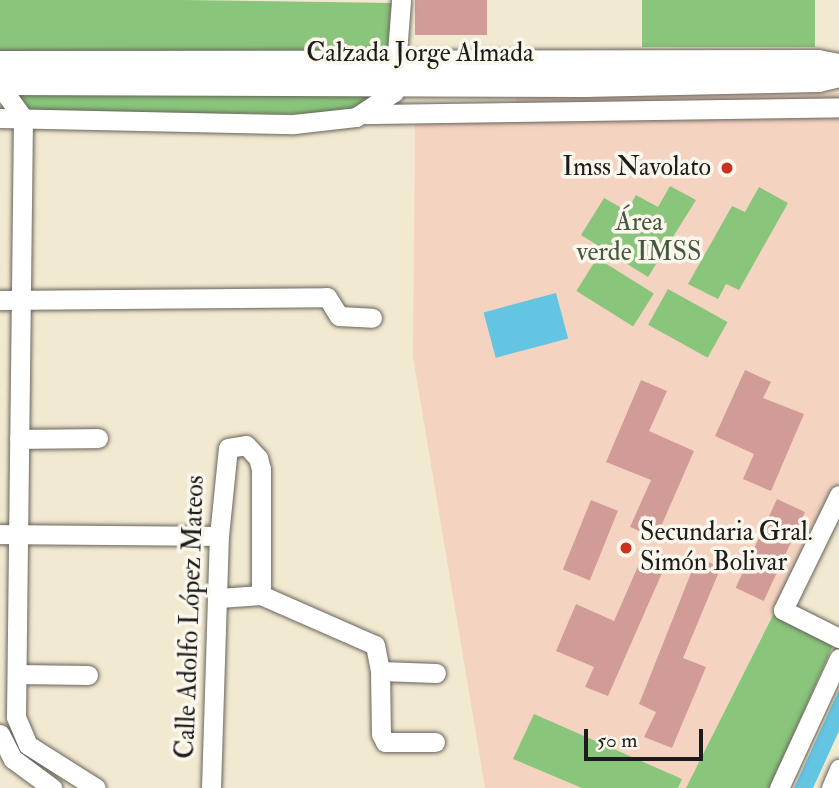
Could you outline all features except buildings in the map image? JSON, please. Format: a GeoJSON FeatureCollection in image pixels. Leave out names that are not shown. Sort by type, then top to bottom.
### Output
{"type":"FeatureCollection","features":[{"type":"Feature","properties":{"kind":"street"},"geometry":{"type":"LineString","coordinates":[[365,114],[394,92],[401,0]]}},
{"type":"Feature","properties":{"kind":"street","name":"Calzada Jorge Almada"},"geometry":{"type":"LineString","coordinates":[[0,84],[818,62],[839,66]]}},
{"type":"Feature","properties":{"kind":"street","name":"Calzada Jorge Almada"},"geometry":{"type":"LineString","coordinates":[[0,63],[396,74],[599,85],[818,80],[839,75]]}},
{"type":"Feature","properties":{"kind":"street"},"geometry":{"type":"LineString","coordinates":[[0,84],[23,118],[19,439],[9,534],[17,674],[5,737],[20,766],[52,788]]}},
{"type":"Feature","properties":{"kind":"street"},"geometry":{"type":"LineString","coordinates":[[0,118],[294,124],[330,123],[365,114],[839,107]]}},
{"type":"Feature","properties":{"kind":"street"},"geometry":{"type":"LineString","coordinates":[[0,300],[327,297],[339,316],[372,318]]}},
{"type":"Feature","properties":{"kind":"street"},"geometry":{"type":"LineString","coordinates":[[19,439],[98,438]]}},
{"type":"Feature","properties":{"kind":"street","name":"Calle Adolfo López Mateos"},"geometry":{"type":"LineString","coordinates":[[211,788],[219,537],[228,448],[246,445],[260,462],[261,595]]}},
{"type":"Feature","properties":{"kind":"street"},"geometry":{"type":"LineString","coordinates":[[839,495],[783,610],[839,638]]}},
{"type":"Feature","properties":{"kind":"street"},"geometry":{"type":"LineString","coordinates":[[9,534],[219,537]]}},
{"type":"Feature","properties":{"kind":"street"},"geometry":{"type":"LineString","coordinates":[[219,598],[261,595],[375,645],[380,671],[381,734],[385,742],[435,742]]}},
{"type":"Feature","properties":{"kind":"street"},"geometry":{"type":"LineString","coordinates":[[779,788],[839,658]]}},
{"type":"Feature","properties":{"kind":"street"},"geometry":{"type":"LineString","coordinates":[[380,671],[436,673]]}},
{"type":"Feature","properties":{"kind":"street"},"geometry":{"type":"LineString","coordinates":[[17,674],[88,675]]}},
{"type":"Feature","properties":{"kind":"street"},"geometry":{"type":"LineString","coordinates":[[5,737],[96,788]]}},
{"type":"Feature","properties":{"kind":"street"},"geometry":{"type":"LineString","coordinates":[[831,788],[839,769]]}},
{"type":"Feature","properties":{"kind":"shaded area"},"geometry":{"type":"Polygon","coordinates":[[[839,93],[839,482],[686,788],[485,788],[413,357],[415,120],[516,119],[516,97],[839,93]]]}},
{"type":"Feature","properties":{"kind":"green space"},"geometry":{"type":"Polygon","coordinates":[[[0,0],[394,3],[386,59],[0,51],[0,0]]]}},
{"type":"Feature","properties":{"kind":"green space"},"geometry":{"type":"Polygon","coordinates":[[[642,0],[815,0],[815,47],[642,47],[642,0]]]}},
{"type":"Feature","properties":{"kind":"green space"},"geometry":{"type":"Polygon","coordinates":[[[378,87],[365,106],[332,114],[43,113],[23,109],[13,97],[21,91],[378,87]]]}},
{"type":"Feature","properties":{"kind":"green space","name":"Área verde IMSS"},"geometry":{"type":"Polygon","coordinates":[[[670,186],[696,200],[648,277],[581,235],[604,198],[627,211],[636,195],[658,207],[670,186]]]}},
{"type":"Feature","properties":{"kind":"green space"},"geometry":{"type":"Polygon","coordinates":[[[759,187],[788,203],[739,290],[726,284],[718,299],[688,284],[732,206],[745,212],[759,187]]]}},
{"type":"Feature","properties":{"kind":"green space"},"geometry":{"type":"Polygon","coordinates":[[[597,258],[654,294],[633,327],[576,291],[597,258]]]}},
{"type":"Feature","properties":{"kind":"green space"},"geometry":{"type":"Polygon","coordinates":[[[668,289],[727,322],[708,358],[648,325],[668,289]]]}},
{"type":"Feature","properties":{"kind":"green space"},"geometry":{"type":"Polygon","coordinates":[[[774,613],[835,641],[770,788],[686,788],[774,613]]]}},
{"type":"Feature","properties":{"kind":"green space"},"geometry":{"type":"Polygon","coordinates":[[[534,714],[682,779],[678,788],[582,788],[513,759],[534,714]]]}},
{"type":"Feature","properties":{"kind":"water"},"geometry":{"type":"Polygon","coordinates":[[[556,293],[568,338],[496,358],[484,312],[556,293]]]}},
{"type":"Feature","properties":{"kind":"water"},"geometry":{"type":"Polygon","coordinates":[[[839,690],[839,731],[813,788],[794,788],[839,690]]]}},
{"type":"Feature","properties":{"kind":"place","name":"Imss Navolato"},"geometry":{"type":"Point","coordinates":[727,168]}},
{"type":"Feature","properties":{"kind":"place","name":"Secundaria Gral. Simón Bolivar"},"geometry":{"type":"Point","coordinates":[626,548]}}]}
